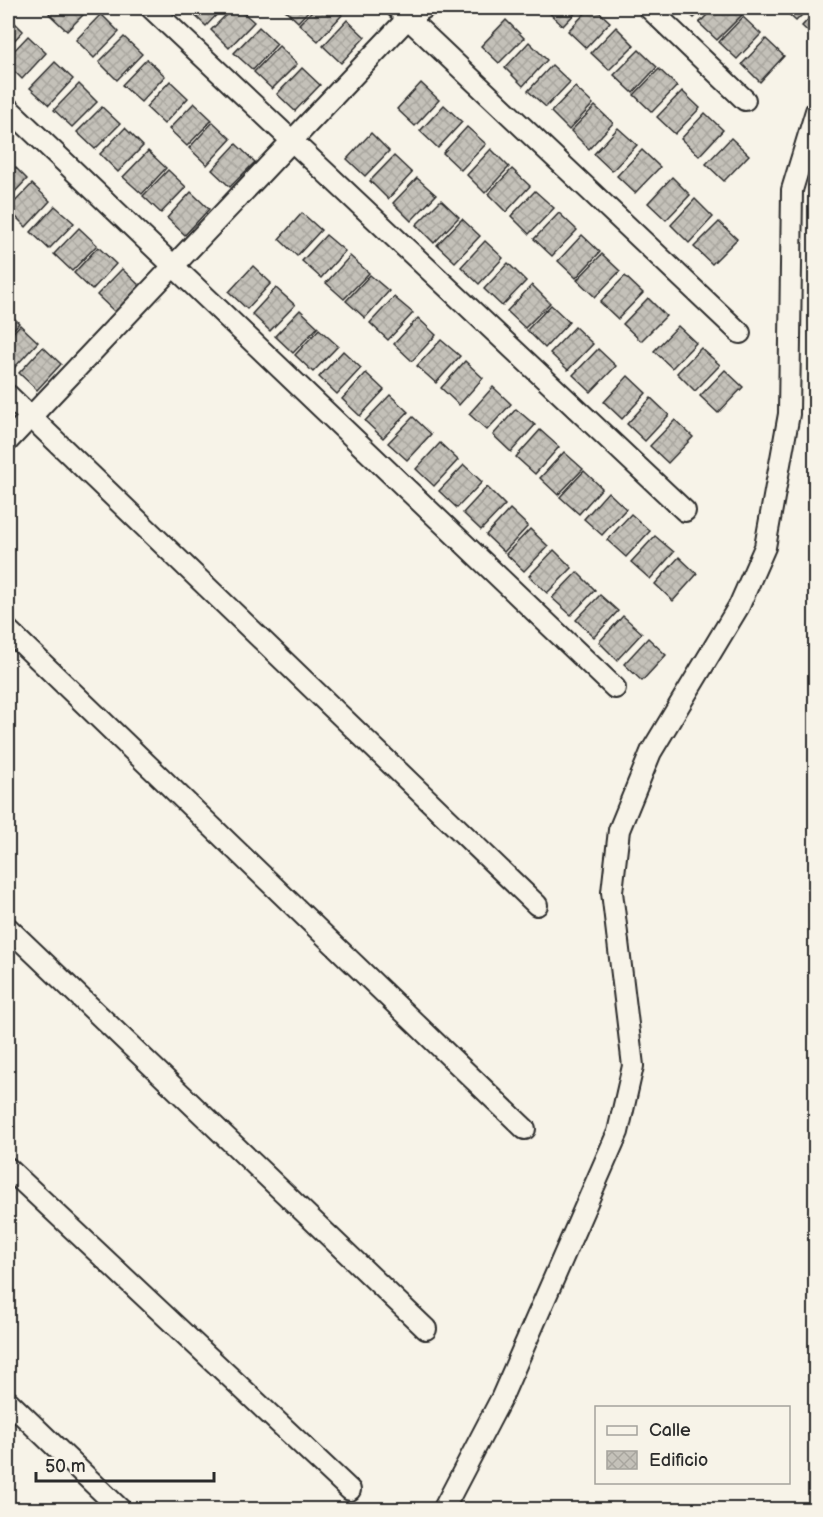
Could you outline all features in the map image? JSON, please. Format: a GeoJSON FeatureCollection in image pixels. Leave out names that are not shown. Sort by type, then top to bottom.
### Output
{"type":"FeatureCollection","features":[{"type":"Feature","properties":{"kind":"street"},"geometry":{"type":"LineString","coordinates":[[151,8],[685,511]]}},
{"type":"Feature","properties":{"kind":"street"},"geometry":{"type":"LineString","coordinates":[[649,8],[746,100]]}},
{"type":"Feature","properties":{"kind":"street"},"geometry":{"type":"LineString","coordinates":[[8,441],[292,141],[410,11],[740,333]]}},
{"type":"Feature","properties":{"kind":"street"},"geometry":{"type":"LineString","coordinates":[[8,108],[615,688]]}},
{"type":"Feature","properties":{"kind":"street"},"geometry":{"type":"LineString","coordinates":[[444,1509],[501,1400],[618,1132],[633,1066],[612,892],[619,830],[651,752],[739,606],[765,547],[789,414],[792,190],[816,111]]}},
{"type":"Feature","properties":{"kind":"street"},"geometry":{"type":"LineString","coordinates":[[8,395],[537,905]]}},
{"type":"Feature","properties":{"kind":"street"},"geometry":{"type":"LineString","coordinates":[[8,630],[525,1129]]}},
{"type":"Feature","properties":{"kind":"street"},"geometry":{"type":"LineString","coordinates":[[8,928],[426,1329]]}},
{"type":"Feature","properties":{"kind":"street"},"geometry":{"type":"LineString","coordinates":[[8,1168],[350,1490]]}},
{"type":"Feature","properties":{"kind":"street"},"geometry":{"type":"LineString","coordinates":[[8,1401],[121,1509]]}},
{"type":"Feature","properties":{"kind":"building"},"geometry":{"type":"Polygon","coordinates":[[[55,8],[90,8],[67,31],[49,14],[55,8]]]}},
{"type":"Feature","properties":{"kind":"building"},"geometry":{"type":"Polygon","coordinates":[[[189,8],[223,8],[206,26],[189,8]]]}},
{"type":"Feature","properties":{"kind":"building"},"geometry":{"type":"Polygon","coordinates":[[[233,8],[238,8],[254,22],[229,48],[211,30],[233,8]]]}},
{"type":"Feature","properties":{"kind":"building"},"geometry":{"type":"Polygon","coordinates":[[[283,8],[311,8],[298,22],[283,8]]]}},
{"type":"Feature","properties":{"kind":"building"},"geometry":{"type":"Polygon","coordinates":[[[315,8],[334,8],[342,15],[318,41],[299,24],[315,8]]]}},
{"type":"Feature","properties":{"kind":"building"},"geometry":{"type":"Polygon","coordinates":[[[546,8],[580,8],[563,26],[546,8]]]}},
{"type":"Feature","properties":{"kind":"building"},"geometry":{"type":"Polygon","coordinates":[[[590,8],[595,8],[610,22],[586,48],[568,31],[590,8]]]}},
{"type":"Feature","properties":{"kind":"building"},"geometry":{"type":"Polygon","coordinates":[[[683,8],[704,8],[694,18],[683,8]]]}},
{"type":"Feature","properties":{"kind":"building"},"geometry":{"type":"Polygon","coordinates":[[[714,8],[734,8],[742,15],[717,40],[699,23],[714,8]]]}},
{"type":"Feature","properties":{"kind":"building"},"geometry":{"type":"Polygon","coordinates":[[[782,8],[809,8],[796,21],[782,8]]]}},
{"type":"Feature","properties":{"kind":"building"},"geometry":{"type":"Polygon","coordinates":[[[816,11],[816,39],[802,26],[816,11]]]}},
{"type":"Feature","properties":{"kind":"building"},"geometry":{"type":"Polygon","coordinates":[[[101,14],[119,32],[94,58],[76,40],[101,14]]]}},
{"type":"Feature","properties":{"kind":"building"},"geometry":{"type":"Polygon","coordinates":[[[8,16],[23,31],[8,47],[8,16]]]}},
{"type":"Feature","properties":{"kind":"building"},"geometry":{"type":"Polygon","coordinates":[[[743,17],[761,34],[737,59],[719,42],[743,17]]]}},
{"type":"Feature","properties":{"kind":"building"},"geometry":{"type":"Polygon","coordinates":[[[347,20],[365,37],[341,63],[323,46],[347,20]]]}},
{"type":"Feature","properties":{"kind":"building"},"geometry":{"type":"Polygon","coordinates":[[[506,20],[524,38],[499,63],[481,46],[506,20]]]}},
{"type":"Feature","properties":{"kind":"building"},"geometry":{"type":"Polygon","coordinates":[[[259,27],[277,44],[253,70],[234,53],[259,27]]]}},
{"type":"Feature","properties":{"kind":"building"},"geometry":{"type":"Polygon","coordinates":[[[616,27],[634,45],[609,70],[591,53],[616,27]]]}},
{"type":"Feature","properties":{"kind":"building"},"geometry":{"type":"Polygon","coordinates":[[[28,36],[46,53],[22,79],[8,65],[8,57],[28,36]]]}},
{"type":"Feature","properties":{"kind":"building"},"geometry":{"type":"Polygon","coordinates":[[[124,37],[142,54],[117,80],[99,62],[124,37]]]}},
{"type":"Feature","properties":{"kind":"building"},"geometry":{"type":"Polygon","coordinates":[[[766,39],[784,56],[760,82],[742,64],[766,39]]]}},
{"type":"Feature","properties":{"kind":"building"},"geometry":{"type":"Polygon","coordinates":[[[529,42],[547,60],[523,86],[505,68],[529,42]]]}},
{"type":"Feature","properties":{"kind":"building"},"geometry":{"type":"Polygon","coordinates":[[[279,46],[297,64],[272,89],[254,72],[279,46]]]}},
{"type":"Feature","properties":{"kind":"building"},"geometry":{"type":"Polygon","coordinates":[[[639,50],[657,67],[633,93],[614,75],[639,50]]]}},
{"type":"Feature","properties":{"kind":"building"},"geometry":{"type":"Polygon","coordinates":[[[147,59],[165,76],[141,102],[122,85],[147,59]]]}},
{"type":"Feature","properties":{"kind":"building"},"geometry":{"type":"Polygon","coordinates":[[[55,62],[73,79],[49,105],[30,88],[55,62]]]}},
{"type":"Feature","properties":{"kind":"building"},"geometry":{"type":"Polygon","coordinates":[[[552,65],[570,82],[546,107],[528,91],[552,65]]]}},
{"type":"Feature","properties":{"kind":"building"},"geometry":{"type":"Polygon","coordinates":[[[302,68],[320,85],[295,111],[277,94],[302,68]]]}},
{"type":"Feature","properties":{"kind":"building"},"geometry":{"type":"Polygon","coordinates":[[[659,69],[677,86],[652,112],[634,95],[659,69]]]}},
{"type":"Feature","properties":{"kind":"building"},"geometry":{"type":"Polygon","coordinates":[[[170,81],[188,98],[164,124],[146,107],[170,81]]]}},
{"type":"Feature","properties":{"kind":"building"},"geometry":{"type":"Polygon","coordinates":[[[421,83],[439,100],[415,126],[397,109],[421,83]]]}},
{"type":"Feature","properties":{"kind":"building"},"geometry":{"type":"Polygon","coordinates":[[[79,84],[97,102],[72,127],[54,110],[79,84]]]}},
{"type":"Feature","properties":{"kind":"building"},"geometry":{"type":"Polygon","coordinates":[[[575,87],[593,104],[569,130],[551,112],[575,87]]]}},
{"type":"Feature","properties":{"kind":"building"},"geometry":{"type":"Polygon","coordinates":[[[682,91],[700,108],[675,134],[657,117],[682,91]]]}},
{"type":"Feature","properties":{"kind":"building"},"geometry":{"type":"Polygon","coordinates":[[[194,103],[212,120],[187,146],[169,129],[194,103]]]}},
{"type":"Feature","properties":{"kind":"building"},"geometry":{"type":"Polygon","coordinates":[[[444,105],[462,122],[438,148],[420,131],[444,105]]]}},
{"type":"Feature","properties":{"kind":"building"},"geometry":{"type":"Polygon","coordinates":[[[595,106],[613,123],[589,149],[571,131],[595,106]]]}},
{"type":"Feature","properties":{"kind":"building"},"geometry":{"type":"Polygon","coordinates":[[[102,107],[120,124],[95,149],[77,132],[102,107]]]}},
{"type":"Feature","properties":{"kind":"building"},"geometry":{"type":"Polygon","coordinates":[[[705,113],[723,130],[699,156],[681,139],[705,113]]]}},
{"type":"Feature","properties":{"kind":"building"},"geometry":{"type":"Polygon","coordinates":[[[213,122],[231,139],[207,165],[189,148],[213,122]]]}},
{"type":"Feature","properties":{"kind":"building"},"geometry":{"type":"Polygon","coordinates":[[[467,127],[486,144],[461,170],[443,153],[467,127]]]}},
{"type":"Feature","properties":{"kind":"building"},"geometry":{"type":"Polygon","coordinates":[[[125,128],[143,146],[118,172],[100,154],[125,128]]]}},
{"type":"Feature","properties":{"kind":"building"},"geometry":{"type":"Polygon","coordinates":[[[618,128],[637,145],[612,171],[594,154],[618,128]]]}},
{"type":"Feature","properties":{"kind":"building"},"geometry":{"type":"Polygon","coordinates":[[[371,133],[389,151],[365,176],[347,159],[371,133]]]}},
{"type":"Feature","properties":{"kind":"building"},"geometry":{"type":"Polygon","coordinates":[[[731,138],[749,155],[724,181],[706,164],[731,138]]]}},
{"type":"Feature","properties":{"kind":"building"},"geometry":{"type":"Polygon","coordinates":[[[236,144],[255,162],[230,187],[212,170],[236,144]]]}},
{"type":"Feature","properties":{"kind":"building"},"geometry":{"type":"Polygon","coordinates":[[[491,149],[509,167],[485,193],[467,175],[491,149]]]}},
{"type":"Feature","properties":{"kind":"building"},"geometry":{"type":"Polygon","coordinates":[[[642,150],[660,167],[635,193],[617,176],[642,150]]]}},
{"type":"Feature","properties":{"kind":"building"},"geometry":{"type":"Polygon","coordinates":[[[148,151],[166,168],[142,194],[123,177],[148,151]]]}},
{"type":"Feature","properties":{"kind":"building"},"geometry":{"type":"Polygon","coordinates":[[[394,156],[412,173],[388,199],[370,181],[394,156]]]}},
{"type":"Feature","properties":{"kind":"building"},"geometry":{"type":"Polygon","coordinates":[[[9,161],[27,179],[8,199],[8,163],[9,161]]]}},
{"type":"Feature","properties":{"kind":"building"},"geometry":{"type":"Polygon","coordinates":[[[512,169],[530,186],[506,212],[488,194],[512,169]]]}},
{"type":"Feature","properties":{"kind":"building"},"geometry":{"type":"Polygon","coordinates":[[[168,170],[186,187],[161,213],[143,196],[168,170]]]}},
{"type":"Feature","properties":{"kind":"building"},"geometry":{"type":"Polygon","coordinates":[[[672,177],[690,195],[666,220],[648,203],[672,177]]]}},
{"type":"Feature","properties":{"kind":"building"},"geometry":{"type":"Polygon","coordinates":[[[417,178],[436,195],[411,221],[393,203],[417,178]]]}},
{"type":"Feature","properties":{"kind":"building"},"geometry":{"type":"Polygon","coordinates":[[[32,184],[50,201],[26,227],[8,209],[32,184]]]}},
{"type":"Feature","properties":{"kind":"building"},"geometry":{"type":"Polygon","coordinates":[[[535,191],[554,208],[529,234],[511,216],[535,191]]]}},
{"type":"Feature","properties":{"kind":"building"},"geometry":{"type":"Polygon","coordinates":[[[191,192],[209,209],[185,235],[167,218],[191,192]]]}},
{"type":"Feature","properties":{"kind":"building"},"geometry":{"type":"Polygon","coordinates":[[[695,199],[713,217],[689,243],[671,225],[695,199]]]}},
{"type":"Feature","properties":{"kind":"building"},"geometry":{"type":"Polygon","coordinates":[[[441,200],[459,217],[434,243],[416,225],[441,200]]]}},
{"type":"Feature","properties":{"kind":"building"},"geometry":{"type":"Polygon","coordinates":[[[55,206],[74,223],[49,249],[31,232],[55,206]]]}},
{"type":"Feature","properties":{"kind":"building"},"geometry":{"type":"Polygon","coordinates":[[[302,213],[321,230],[297,256],[279,239],[302,213]]]}},
{"type":"Feature","properties":{"kind":"building"},"geometry":{"type":"Polygon","coordinates":[[[559,213],[577,230],[552,256],[534,239],[559,213]]]}},
{"type":"Feature","properties":{"kind":"building"},"geometry":{"type":"Polygon","coordinates":[[[462,219],[480,236],[455,262],[437,245],[462,219]]]}},
{"type":"Feature","properties":{"kind":"building"},"geometry":{"type":"Polygon","coordinates":[[[719,222],[737,239],[712,264],[694,247],[719,222]]]}},
{"type":"Feature","properties":{"kind":"building"},"geometry":{"type":"Polygon","coordinates":[[[79,228],[97,245],[72,271],[54,254],[79,228]]]}},
{"type":"Feature","properties":{"kind":"building"},"geometry":{"type":"Polygon","coordinates":[[[326,235],[345,251],[321,278],[302,261],[326,235]]]}},
{"type":"Feature","properties":{"kind":"building"},"geometry":{"type":"Polygon","coordinates":[[[582,235],[600,252],[576,278],[558,261],[582,235]]]}},
{"type":"Feature","properties":{"kind":"building"},"geometry":{"type":"Polygon","coordinates":[[[485,241],[503,258],[479,284],[461,267],[485,241]]]}},
{"type":"Feature","properties":{"kind":"building"},"geometry":{"type":"Polygon","coordinates":[[[98,247],[116,264],[92,290],[74,273],[98,247]]]}},
{"type":"Feature","properties":{"kind":"building"},"geometry":{"type":"Polygon","coordinates":[[[602,254],[620,271],[595,297],[577,280],[602,254]]]}},
{"type":"Feature","properties":{"kind":"building"},"geometry":{"type":"Polygon","coordinates":[[[350,256],[369,273],[344,299],[326,283],[350,256]]]}},
{"type":"Feature","properties":{"kind":"building"},"geometry":{"type":"Polygon","coordinates":[[[508,263],[526,281],[502,306],[484,289],[508,263]]]}},
{"type":"Feature","properties":{"kind":"building"},"geometry":{"type":"Polygon","coordinates":[[[253,266],[271,283],[247,309],[229,292],[253,266]]]}},
{"type":"Feature","properties":{"kind":"building"},"geometry":{"type":"Polygon","coordinates":[[[122,269],[140,286],[115,312],[97,295],[122,269]]]}},
{"type":"Feature","properties":{"kind":"building"},"geometry":{"type":"Polygon","coordinates":[[[370,275],[389,291],[365,318],[346,301],[370,275]]]}},
{"type":"Feature","properties":{"kind":"building"},"geometry":{"type":"Polygon","coordinates":[[[625,276],[643,293],[618,319],[600,302],[625,276]]]}},
{"type":"Feature","properties":{"kind":"building"},"geometry":{"type":"Polygon","coordinates":[[[532,285],[550,303],[525,328],[507,311],[532,285]]]}},
{"type":"Feature","properties":{"kind":"building"},"geometry":{"type":"Polygon","coordinates":[[[276,288],[295,305],[270,331],[252,314],[276,288]]]}},
{"type":"Feature","properties":{"kind":"building"},"geometry":{"type":"Polygon","coordinates":[[[394,297],[413,313],[388,340],[370,323],[394,297]]]}},
{"type":"Feature","properties":{"kind":"building"},"geometry":{"type":"Polygon","coordinates":[[[648,298],[666,316],[641,341],[623,324],[648,298]]]}},
{"type":"Feature","properties":{"kind":"building"},"geometry":{"type":"Polygon","coordinates":[[[551,305],[569,322],[545,348],[527,330],[551,305]]]}},
{"type":"Feature","properties":{"kind":"building"},"geometry":{"type":"Polygon","coordinates":[[[300,310],[318,327],[293,353],[275,336],[300,310]]]}},
{"type":"Feature","properties":{"kind":"building"},"geometry":{"type":"Polygon","coordinates":[[[8,312],[19,323],[8,335],[8,312]]]}},
{"type":"Feature","properties":{"kind":"building"},"geometry":{"type":"Polygon","coordinates":[[[418,318],[436,335],[412,361],[394,344],[418,318]]]}},
{"type":"Feature","properties":{"kind":"building"},"geometry":{"type":"Polygon","coordinates":[[[20,325],[38,342],[14,368],[8,362],[8,338],[20,325]]]}},
{"type":"Feature","properties":{"kind":"building"},"geometry":{"type":"Polygon","coordinates":[[[678,326],[696,343],[672,368],[654,351],[678,326]]]}},
{"type":"Feature","properties":{"kind":"building"},"geometry":{"type":"Polygon","coordinates":[[[575,327],[593,344],[568,370],[550,353],[575,327]]]}},
{"type":"Feature","properties":{"kind":"building"},"geometry":{"type":"Polygon","coordinates":[[[319,329],[338,346],[313,372],[295,355],[319,329]]]}},
{"type":"Feature","properties":{"kind":"building"},"geometry":{"type":"Polygon","coordinates":[[[441,340],[460,356],[436,383],[417,366],[441,340]]]}},
{"type":"Feature","properties":{"kind":"building"},"geometry":{"type":"Polygon","coordinates":[[[43,347],[61,364],[37,390],[19,373],[43,347]]]}},
{"type":"Feature","properties":{"kind":"building"},"geometry":{"type":"Polygon","coordinates":[[[701,348],[720,365],[695,391],[677,373],[701,348]]]}},
{"type":"Feature","properties":{"kind":"building"},"geometry":{"type":"Polygon","coordinates":[[[598,349],[616,366],[591,392],[573,375],[598,349]]]}},
{"type":"Feature","properties":{"kind":"building"},"geometry":{"type":"Polygon","coordinates":[[[343,351],[361,368],[337,394],[319,377],[343,351]]]}},
{"type":"Feature","properties":{"kind":"building"},"geometry":{"type":"Polygon","coordinates":[[[465,361],[483,378],[459,405],[441,388],[465,361]]]}},
{"type":"Feature","properties":{"kind":"building"},"geometry":{"type":"Polygon","coordinates":[[[725,370],[743,387],[718,413],[700,396],[725,370]]]}},
{"type":"Feature","properties":{"kind":"building"},"geometry":{"type":"Polygon","coordinates":[[[366,373],[384,390],[360,416],[342,399],[366,373]]]}},
{"type":"Feature","properties":{"kind":"building"},"geometry":{"type":"Polygon","coordinates":[[[628,376],[646,393],[622,419],[604,402],[628,376]]]}},
{"type":"Feature","properties":{"kind":"building"},"geometry":{"type":"Polygon","coordinates":[[[493,387],[511,404],[487,430],[469,414],[493,387]]]}},
{"type":"Feature","properties":{"kind":"building"},"geometry":{"type":"Polygon","coordinates":[[[390,395],[408,412],[383,438],[365,421],[390,395]]]}},
{"type":"Feature","properties":{"kind":"building"},"geometry":{"type":"Polygon","coordinates":[[[651,398],[669,415],[645,441],[627,424],[651,398]]]}},
{"type":"Feature","properties":{"kind":"building"},"geometry":{"type":"Polygon","coordinates":[[[516,409],[535,425],[511,452],[493,435],[516,409]]]}},
{"type":"Feature","properties":{"kind":"building"},"geometry":{"type":"Polygon","coordinates":[[[413,417],[431,434],[407,460],[388,443],[413,417]]]}},
{"type":"Feature","properties":{"kind":"building"},"geometry":{"type":"Polygon","coordinates":[[[675,420],[693,437],[668,463],[650,446],[675,420]]]}},
{"type":"Feature","properties":{"kind":"building"},"geometry":{"type":"Polygon","coordinates":[[[540,430],[559,447],[535,474],[516,457],[540,430]]]}},
{"type":"Feature","properties":{"kind":"building"},"geometry":{"type":"Polygon","coordinates":[[[440,443],[458,460],[434,486],[416,469],[440,443]]]}},
{"type":"Feature","properties":{"kind":"building"},"geometry":{"type":"Polygon","coordinates":[[[564,452],[583,469],[558,495],[540,478],[564,452]]]}},
{"type":"Feature","properties":{"kind":"building"},"geometry":{"type":"Polygon","coordinates":[[[464,465],[482,482],[457,508],[439,491],[464,465]]]}},
{"type":"Feature","properties":{"kind":"building"},"geometry":{"type":"Polygon","coordinates":[[[584,471],[602,488],[579,514],[560,497],[584,471]]]}},
{"type":"Feature","properties":{"kind":"building"},"geometry":{"type":"Polygon","coordinates":[[[487,487],[505,505],[481,530],[463,513],[487,487]]]}},
{"type":"Feature","properties":{"kind":"building"},"geometry":{"type":"Polygon","coordinates":[[[608,492],[626,509],[602,535],[584,519],[608,492]]]}},
{"type":"Feature","properties":{"kind":"building"},"geometry":{"type":"Polygon","coordinates":[[[510,509],[528,526],[504,552],[486,535],[510,509]]]}},
{"type":"Feature","properties":{"kind":"building"},"geometry":{"type":"Polygon","coordinates":[[[631,514],[650,531],[626,557],[607,540],[631,514]]]}},
{"type":"Feature","properties":{"kind":"building"},"geometry":{"type":"Polygon","coordinates":[[[530,529],[548,546],[524,571],[506,554],[530,529]]]}},
{"type":"Feature","properties":{"kind":"building"},"geometry":{"type":"Polygon","coordinates":[[[655,536],[674,552],[650,579],[631,562],[655,536]]]}},
{"type":"Feature","properties":{"kind":"building"},"geometry":{"type":"Polygon","coordinates":[[[554,550],[572,568],[547,593],[529,576],[554,550]]]}},
{"type":"Feature","properties":{"kind":"building"},"geometry":{"type":"Polygon","coordinates":[[[679,557],[697,574],[673,601],[655,584],[679,557]]]}},
{"type":"Feature","properties":{"kind":"building"},"geometry":{"type":"Polygon","coordinates":[[[577,572],[595,590],[571,615],[552,598],[577,572]]]}},
{"type":"Feature","properties":{"kind":"building"},"geometry":{"type":"Polygon","coordinates":[[[600,595],[618,611],[594,637],[576,620],[600,595]]]}},
{"type":"Feature","properties":{"kind":"building"},"geometry":{"type":"Polygon","coordinates":[[[623,616],[642,633],[617,660],[599,642],[623,616]]]}},
{"type":"Feature","properties":{"kind":"building"},"geometry":{"type":"Polygon","coordinates":[[[648,638],[666,655],[642,681],[624,664],[648,638]]]}}]}
